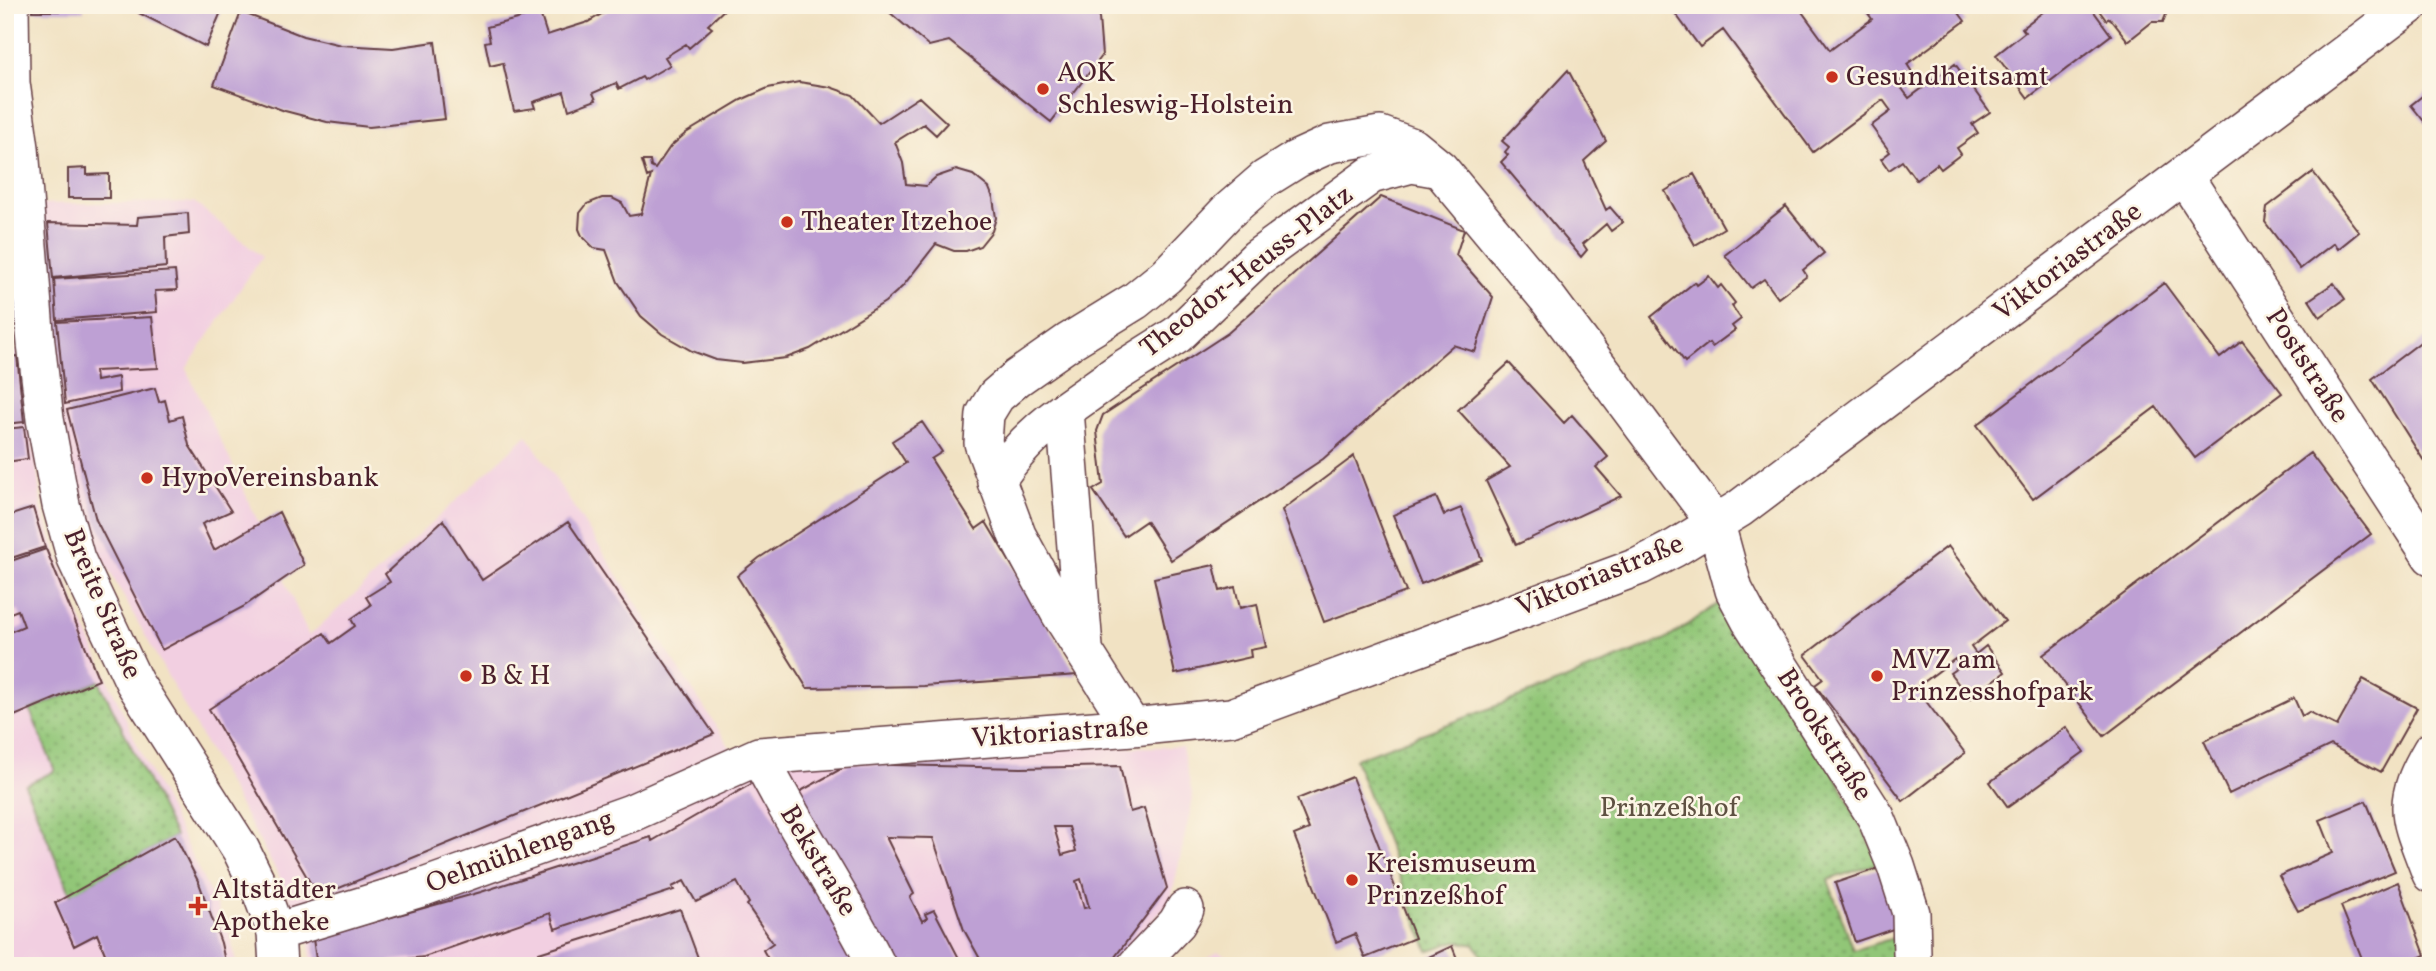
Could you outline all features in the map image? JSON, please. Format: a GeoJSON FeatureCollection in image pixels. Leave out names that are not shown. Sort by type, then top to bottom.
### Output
{"type":"FeatureCollection","features":[{"type":"Feature","properties":{"kind":"street","name":"Breite Straße"},"geometry":{"type":"LineString","coordinates":[[10,5],[11,83],[20,148],[20,344],[45,419],[61,505],[76,559],[134,682],[241,850],[260,889],[277,949]]}},
{"type":"Feature","properties":{"kind":"street","name":"Viktoriastraße"},"geometry":{"type":"LineString","coordinates":[[759,756],[1231,717],[1640,566],[1716,524],[1750,501],[2410,5]]}},
{"type":"Feature","properties":{"kind":"street","name":"Theodor-Heuss-Platz"},"geometry":{"type":"LineString","coordinates":[[1132,727],[1059,612],[1023,546],[983,443],[985,414],[996,396],[1070,341],[1135,301],[1166,276],[1227,212],[1265,179],[1297,159],[1330,144],[1380,135],[1413,147],[1440,169],[1548,299],[1716,524]]}},
{"type":"Feature","properties":{"kind":"street","name":"Theodor-Heuss-Platz"},"geometry":{"type":"LineString","coordinates":[[996,482],[1009,460],[1040,428],[1120,371],[1177,335],[1257,258],[1371,175],[1412,164],[1440,169]]}},
{"type":"Feature","properties":{"kind":"street","name":"Poststraße"},"geometry":{"type":"LineString","coordinates":[[2184,176],[2431,556]]}},
{"type":"Feature","properties":{"kind":"street","name":"Theodor-Heuss-Platz"},"geometry":{"type":"LineString","coordinates":[[1065,410],[1084,650]]}},
{"type":"Feature","properties":{"kind":"street","name":"Brookstraße"},"geometry":{"type":"LineString","coordinates":[[1716,524],[1734,590],[1750,621],[1876,817],[1911,913],[1912,954]]}},
{"type":"Feature","properties":{"kind":"street"},"geometry":{"type":"LineString","coordinates":[[2431,751],[2411,790],[2410,815],[2431,874]]}},
{"type":"Feature","properties":{"kind":"street","name":"Oelmühlengang"},"geometry":{"type":"LineString","coordinates":[[277,949],[424,887],[631,813],[759,756]]}},
{"type":"Feature","properties":{"kind":"street","name":"Bekstraße"},"geometry":{"type":"LineString","coordinates":[[759,756],[778,794],[859,928],[877,966]]}},
{"type":"Feature","properties":{"kind":"street"},"geometry":{"type":"LineString","coordinates":[[1136,966],[1177,923],[1185,909]]}},
{"type":"Feature","properties":{"kind":"shaded area"},"geometry":{"type":"Polygon","coordinates":[[[194,202],[262,257],[186,369],[234,468],[309,636],[527,435],[733,752],[751,748],[1182,747],[1193,798],[1171,900],[1112,966],[312,966],[309,942],[280,878],[91,538],[58,413],[35,204],[194,202]]]}},
{"type":"Feature","properties":{"kind":"shaded area"},"geometry":{"type":"Polygon","coordinates":[[[22,350],[42,510],[78,613],[142,755],[229,932],[237,966],[5,966],[5,351],[22,350]]]}},
{"type":"Feature","properties":{"kind":"shaded area"},"geometry":{"type":"Polygon","coordinates":[[[1218,952],[1249,966],[1196,966],[1218,952]]]}},
{"type":"Feature","properties":{"kind":"green space","name":"Prinzeßhof"},"geometry":{"type":"Polygon","coordinates":[[[1724,600],[1831,767],[1880,863],[1828,880],[1854,950],[1900,936],[1905,966],[1488,966],[1475,945],[1456,941],[1428,951],[1355,759],[1668,638],[1724,600]]]}},
{"type":"Feature","properties":{"kind":"green space"},"geometry":{"type":"Polygon","coordinates":[[[99,681],[175,836],[71,895],[25,785],[55,771],[30,710],[99,681]]]}},
{"type":"Feature","properties":{"kind":"building"},"geometry":{"type":"Polygon","coordinates":[[[32,5],[83,5],[84,11],[32,11],[32,5]]]}},
{"type":"Feature","properties":{"kind":"building"},"geometry":{"type":"Polygon","coordinates":[[[136,5],[224,5],[206,47],[139,13],[142,8],[136,5]]]}},
{"type":"Feature","properties":{"kind":"building"},"geometry":{"type":"Polygon","coordinates":[[[617,5],[729,5],[708,25],[712,28],[689,48],[686,44],[665,57],[670,65],[644,80],[642,77],[619,89],[616,83],[593,93],[596,100],[569,110],[564,92],[533,102],[535,108],[514,111],[503,63],[490,66],[485,42],[490,41],[487,27],[540,13],[547,35],[588,22],[617,5]]]}},
{"type":"Feature","properties":{"kind":"building","name":"AOK Schleswig-Holstein"},"geometry":{"type":"Polygon","coordinates":[[[881,5],[1098,5],[1102,56],[1051,122],[949,41],[929,46],[881,5]]]}},
{"type":"Feature","properties":{"kind":"building","name":"Gesundheitsamt"},"geometry":{"type":"Polygon","coordinates":[[[1669,5],[1797,5],[1830,50],[1872,19],[1862,5],[1953,5],[1965,21],[1907,64],[1912,72],[1898,83],[1909,98],[1955,64],[1990,112],[1972,124],[1978,133],[1957,148],[1961,154],[1941,169],[1937,164],[1916,180],[1902,161],[1889,170],[1881,159],[1890,152],[1871,126],[1891,111],[1883,100],[1813,152],[1723,30],[1700,47],[1669,5]]]}},
{"type":"Feature","properties":{"kind":"building"},"geometry":{"type":"Polygon","coordinates":[[[2052,5],[2089,5],[2111,35],[2028,98],[1996,55],[2025,32],[2022,28],[2052,5]]]}},
{"type":"Feature","properties":{"kind":"building"},"geometry":{"type":"Polygon","coordinates":[[[2095,5],[2173,7],[2167,12],[2163,22],[2152,22],[2128,41],[2110,18],[2106,20],[2095,5]]]}},
{"type":"Feature","properties":{"kind":"building"},"geometry":{"type":"Polygon","coordinates":[[[241,12],[303,36],[341,45],[393,48],[435,42],[445,119],[369,127],[327,122],[285,111],[214,85],[241,12]]]}},
{"type":"Feature","properties":{"kind":"building"},"geometry":{"type":"Polygon","coordinates":[[[1568,70],[1606,141],[1584,161],[1606,210],[1610,207],[1623,222],[1611,231],[1606,224],[1583,244],[1587,250],[1581,257],[1501,162],[1508,155],[1505,152],[1509,147],[1502,141],[1568,70]]]}},
{"type":"Feature","properties":{"kind":"building","name":"Theater Itzehoe"},"geometry":{"type":"Polygon","coordinates":[[[799,82],[830,87],[853,95],[879,123],[919,97],[947,123],[936,135],[924,124],[895,142],[903,163],[906,184],[926,186],[936,177],[956,170],[973,175],[989,188],[996,218],[992,231],[980,246],[966,251],[954,251],[936,244],[902,287],[885,302],[810,349],[786,358],[742,363],[716,360],[692,351],[662,334],[641,316],[618,282],[606,250],[594,248],[582,236],[579,229],[580,213],[587,204],[602,198],[612,198],[622,203],[629,216],[641,214],[651,175],[647,177],[642,161],[650,161],[651,167],[655,169],[670,147],[686,133],[741,100],[768,88],[799,82]]]}},
{"type":"Feature","properties":{"kind":"building"},"geometry":{"type":"Polygon","coordinates":[[[2431,89],[2431,130],[2411,105],[2431,89]]]}},
{"type":"Feature","properties":{"kind":"building"},"geometry":{"type":"Polygon","coordinates":[[[87,168],[87,175],[109,174],[109,198],[68,198],[68,169],[87,168]]]}},
{"type":"Feature","properties":{"kind":"building"},"geometry":{"type":"Polygon","coordinates":[[[2313,172],[2359,232],[2338,249],[2334,243],[2300,269],[2265,222],[2267,207],[2313,172]]]}},
{"type":"Feature","properties":{"kind":"building"},"geometry":{"type":"Polygon","coordinates":[[[1694,174],[1724,228],[1695,245],[1665,191],[1694,174]]]}},
{"type":"Feature","properties":{"kind":"building"},"geometry":{"type":"Polygon","coordinates":[[[1381,197],[1464,230],[1456,255],[1493,297],[1475,352],[1453,345],[1323,459],[1171,560],[1146,521],[1124,536],[1093,490],[1103,484],[1097,431],[1103,415],[1228,333],[1381,197]]]}},
{"type":"Feature","properties":{"kind":"building"},"geometry":{"type":"Polygon","coordinates":[[[1786,206],[1824,253],[1803,270],[1807,276],[1778,298],[1764,279],[1751,288],[1725,255],[1786,206]]]}},
{"type":"Feature","properties":{"kind":"building"},"geometry":{"type":"Polygon","coordinates":[[[188,213],[189,234],[165,237],[166,267],[53,278],[48,223],[137,225],[138,217],[188,213]]]}},
{"type":"Feature","properties":{"kind":"building"},"geometry":{"type":"Polygon","coordinates":[[[175,271],[177,290],[155,291],[157,312],[57,320],[54,279],[175,271]]]}},
{"type":"Feature","properties":{"kind":"building"},"geometry":{"type":"Polygon","coordinates":[[[1709,276],[1718,288],[1721,285],[1735,303],[1732,306],[1741,319],[1732,326],[1735,330],[1712,347],[1709,343],[1685,362],[1651,317],[1695,282],[1697,285],[1709,276]]]}},
{"type":"Feature","properties":{"kind":"building"},"geometry":{"type":"Polygon","coordinates":[[[5,279],[11,324],[5,332],[5,279]]]}},
{"type":"Feature","properties":{"kind":"building"},"geometry":{"type":"Polygon","coordinates":[[[2164,283],[2220,358],[2242,341],[2282,393],[2195,458],[2156,407],[2033,499],[1977,425],[2164,283]]]}},
{"type":"Feature","properties":{"kind":"building"},"geometry":{"type":"Polygon","coordinates":[[[2334,283],[2345,299],[2320,317],[2309,300],[2334,283]]]}},
{"type":"Feature","properties":{"kind":"building"},"geometry":{"type":"Polygon","coordinates":[[[152,317],[158,368],[95,371],[96,381],[118,377],[119,392],[65,404],[57,322],[152,317]]]}},
{"type":"Feature","properties":{"kind":"building"},"geometry":{"type":"Polygon","coordinates":[[[2431,334],[2431,472],[2372,379],[2431,334]]]}},
{"type":"Feature","properties":{"kind":"building"},"geometry":{"type":"Polygon","coordinates":[[[17,356],[24,422],[5,424],[5,358],[17,356]]]}},
{"type":"Feature","properties":{"kind":"building"},"geometry":{"type":"Polygon","coordinates":[[[1509,363],[1564,423],[1572,415],[1608,457],[1596,467],[1621,496],[1516,545],[1486,481],[1510,467],[1458,410],[1509,363]]]}},
{"type":"Feature","properties":{"kind":"building"},"geometry":{"type":"Polygon","coordinates":[[[155,388],[159,402],[165,400],[170,420],[182,416],[189,445],[231,511],[202,524],[214,550],[279,512],[304,565],[243,607],[162,650],[96,520],[67,410],[155,388]]]}},
{"type":"Feature","properties":{"kind":"building"},"geometry":{"type":"Polygon","coordinates":[[[922,422],[942,452],[931,459],[976,529],[986,522],[1077,675],[923,686],[807,688],[737,576],[759,558],[906,463],[892,441],[922,422]]]}},
{"type":"Feature","properties":{"kind":"building"},"geometry":{"type":"Polygon","coordinates":[[[24,427],[28,459],[5,462],[5,429],[24,427]]]}},
{"type":"Feature","properties":{"kind":"building"},"geometry":{"type":"Polygon","coordinates":[[[2310,453],[2371,534],[2104,736],[2043,655],[2310,453]]]}},
{"type":"Feature","properties":{"kind":"building"},"geometry":{"type":"Polygon","coordinates":[[[1354,456],[1406,592],[1324,622],[1282,510],[1354,456]]]}},
{"type":"Feature","properties":{"kind":"building"},"geometry":{"type":"Polygon","coordinates":[[[1436,497],[1444,515],[1461,508],[1482,560],[1421,584],[1393,515],[1436,497]]]}},
{"type":"Feature","properties":{"kind":"building"},"geometry":{"type":"Polygon","coordinates":[[[33,508],[45,547],[5,560],[5,517],[33,508]]]}},
{"type":"Feature","properties":{"kind":"building","name":"B & H"},"geometry":{"type":"Polygon","coordinates":[[[443,520],[482,580],[568,522],[714,734],[332,891],[311,884],[209,709],[324,633],[331,643],[355,626],[351,619],[371,605],[366,597],[390,582],[385,574],[443,520]]]}},
{"type":"Feature","properties":{"kind":"building","name":"MVZ am Prinzesshofpark"},"geometry":{"type":"Polygon","coordinates":[[[1948,546],[2005,621],[1971,647],[1976,654],[1986,646],[2005,672],[1970,699],[1950,673],[1960,666],[1955,659],[1916,688],[1965,753],[1903,801],[1815,685],[1823,679],[1805,655],[1948,546]]]}},
{"type":"Feature","properties":{"kind":"building"},"geometry":{"type":"Polygon","coordinates":[[[46,549],[99,680],[5,720],[5,634],[24,626],[18,610],[5,615],[5,563],[46,549]]]}},
{"type":"Feature","properties":{"kind":"building"},"geometry":{"type":"Polygon","coordinates":[[[1214,565],[1220,591],[1235,587],[1240,608],[1257,604],[1266,647],[1250,650],[1251,657],[1175,674],[1154,578],[1214,565]]]}},
{"type":"Feature","properties":{"kind":"building"},"geometry":{"type":"Polygon","coordinates":[[[2363,679],[2417,708],[2381,772],[2331,745],[2229,794],[2204,741],[2294,698],[2302,716],[2309,712],[2337,726],[2363,679]]]}},
{"type":"Feature","properties":{"kind":"building"},"geometry":{"type":"Polygon","coordinates":[[[2066,727],[2084,752],[2008,807],[1990,782],[2066,727]]]}},
{"type":"Feature","properties":{"kind":"building"},"geometry":{"type":"Polygon","coordinates":[[[850,764],[1021,768],[1120,766],[1130,812],[1144,808],[1167,888],[1108,966],[984,966],[964,930],[933,838],[886,837],[914,894],[910,897],[922,921],[927,918],[925,914],[934,910],[963,966],[886,966],[790,797],[850,764]],[[1054,827],[1062,855],[1076,851],[1069,827],[1054,827]],[[1081,879],[1076,881],[1084,908],[1089,907],[1081,879]]]}},
{"type":"Feature","properties":{"kind":"building","name":"Kreismuseum Prinzeßhof"},"geometry":{"type":"Polygon","coordinates":[[[1352,777],[1415,938],[1365,958],[1355,934],[1336,942],[1294,835],[1309,829],[1297,799],[1352,777]]]}},
{"type":"Feature","properties":{"kind":"building"},"geometry":{"type":"Polygon","coordinates":[[[753,783],[868,966],[772,966],[763,950],[773,943],[747,905],[749,903],[737,882],[696,902],[684,881],[672,887],[674,890],[555,929],[550,913],[424,957],[390,961],[391,966],[317,966],[313,939],[481,892],[651,837],[652,841],[753,783]]]}},
{"type":"Feature","properties":{"kind":"building"},"geometry":{"type":"Polygon","coordinates":[[[2366,801],[2395,871],[2298,911],[2279,876],[2333,853],[2320,820],[2366,801]]]}},
{"type":"Feature","properties":{"kind":"building"},"geometry":{"type":"Polygon","coordinates":[[[175,836],[199,883],[221,943],[226,966],[110,966],[97,934],[74,946],[55,903],[175,836]]]}},
{"type":"Feature","properties":{"kind":"building"},"geometry":{"type":"Polygon","coordinates":[[[1882,867],[1902,926],[1855,942],[1835,883],[1882,867]]]}},
{"type":"Feature","properties":{"kind":"building"},"geometry":{"type":"Polygon","coordinates":[[[2398,882],[2425,955],[2400,966],[2352,966],[2363,961],[2341,906],[2398,882]]]}},
{"type":"Feature","properties":{"kind":"building"},"geometry":{"type":"Polygon","coordinates":[[[680,909],[701,966],[543,966],[539,953],[680,909]]]}},
{"type":"Feature","properties":{"kind":"building"},"geometry":{"type":"Polygon","coordinates":[[[1452,946],[1460,966],[1422,966],[1420,961],[1452,946]]]}},
{"type":"Feature","properties":{"kind":"building"},"geometry":{"type":"Polygon","coordinates":[[[1217,959],[1232,966],[1207,966],[1217,959]]]}},
{"type":"Feature","properties":{"kind":"place","name":"Gesundheitsamt"},"geometry":{"type":"Point","coordinates":[1832,77]}},
{"type":"Feature","properties":{"kind":"place","name":"AOK Schleswig-Holstein"},"geometry":{"type":"Point","coordinates":[1043,89]}},
{"type":"Feature","properties":{"kind":"place","name":"Theater Itzehoe"},"geometry":{"type":"Point","coordinates":[787,222]}},
{"type":"Feature","properties":{"kind":"place","name":"HypoVereinsbank"},"geometry":{"type":"Point","coordinates":[147,478]}},
{"type":"Feature","properties":{"kind":"place","name":"B & H"},"geometry":{"type":"Point","coordinates":[466,676]}},
{"type":"Feature","properties":{"kind":"place","name":"MVZ am Prinzesshofpark"},"geometry":{"type":"Point","coordinates":[1877,676]}},
{"type":"Feature","properties":{"kind":"place","name":"Kreismuseum Prinzeßhof"},"geometry":{"type":"Point","coordinates":[1352,880]}},
{"type":"Feature","properties":{"kind":"place","name":"Altstädter Apotheke"},"geometry":{"type":"Point","coordinates":[198,906]}}]}
